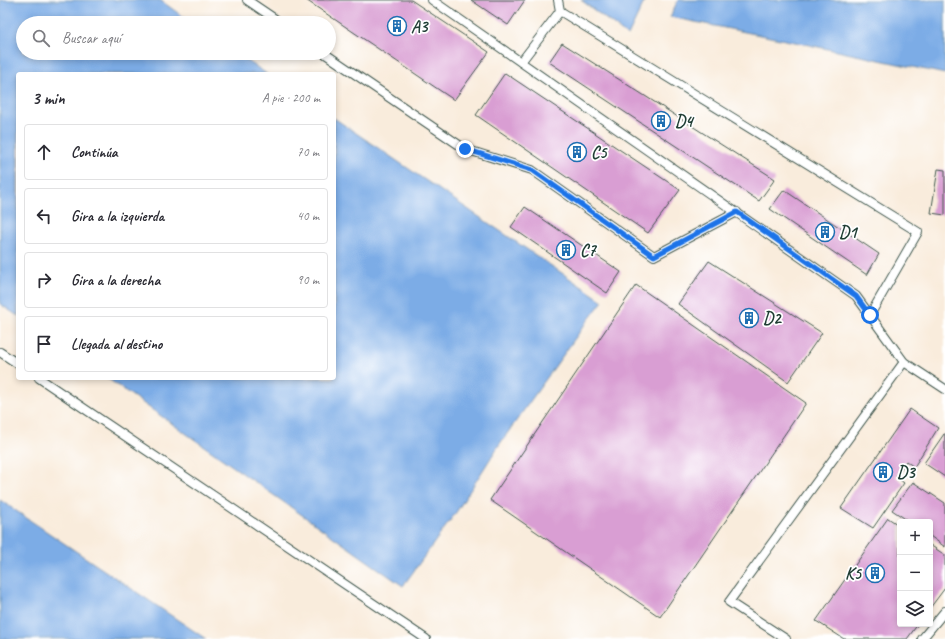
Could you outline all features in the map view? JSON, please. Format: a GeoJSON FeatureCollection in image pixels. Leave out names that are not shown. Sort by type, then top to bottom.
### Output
{"type":"FeatureCollection","features":[{"type":"Feature","properties":{"kind":"lane"},"geometry":{"type":"LineString","coordinates":[[247,0],[271,16]]}},
{"type":"Feature","properties":{"kind":"lane"},"geometry":{"type":"LineString","coordinates":[[432,0],[856,296],[904,362],[945,389]]}},
{"type":"Feature","properties":{"kind":"lane"},"geometry":{"type":"LineString","coordinates":[[521,62],[560,11],[558,0]]}},
{"type":"Feature","properties":{"kind":"lane"},"geometry":{"type":"LineString","coordinates":[[560,11],[918,232],[870,315]]}},
{"type":"Feature","properties":{"kind":"lane"},"geometry":{"type":"LineString","coordinates":[[334,60],[465,149],[532,170],[654,256],[737,212]]}},
{"type":"Feature","properties":{"kind":"lane"},"geometry":{"type":"LineString","coordinates":[[0,352],[16,363]]}},
{"type":"Feature","properties":{"kind":"lane"},"geometry":{"type":"LineString","coordinates":[[786,639],[729,602],[904,362]]}},
{"type":"Feature","properties":{"kind":"lane"},"geometry":{"type":"LineString","coordinates":[[42,380],[426,639]]}},
{"type":"Feature","properties":{"kind":"lane"},"geometry":{"type":"LineString","coordinates":[[922,639],[945,611]]}},
{"type":"Feature","properties":{"kind":"water"},"geometry":{"type":"Polygon","coordinates":[[[0,0],[160,0],[182,16],[16,16],[16,60],[246,60],[264,72],[16,72],[16,315],[0,304],[0,0]]]}},
{"type":"Feature","properties":{"kind":"water"},"geometry":{"type":"Polygon","coordinates":[[[581,0],[645,0],[628,36],[581,0]]]}},
{"type":"Feature","properties":{"kind":"water"},"geometry":{"type":"Polygon","coordinates":[[[678,0],[945,0],[945,74],[670,17],[678,0]]]}},
{"type":"Feature","properties":{"kind":"water"},"geometry":{"type":"Polygon","coordinates":[[[336,119],[603,301],[499,445],[457,511],[403,586],[110,380],[336,380],[336,119]]]}},
{"type":"Feature","properties":{"kind":"water"},"geometry":{"type":"Polygon","coordinates":[[[0,500],[206,639],[0,639],[0,500]]]}},
{"type":"Feature","properties":{"kind":"building","name":"A3"},"geometry":{"type":"Polygon","coordinates":[[[306,0],[411,0],[489,52],[454,100],[336,20],[336,16],[330,16],[306,0]]]}},
{"type":"Feature","properties":{"kind":"building"},"geometry":{"type":"Polygon","coordinates":[[[471,0],[525,0],[508,25],[471,0]]]}},
{"type":"Feature","properties":{"kind":"building","name":"D4"},"geometry":{"type":"Polygon","coordinates":[[[562,43],[775,179],[759,201],[549,62],[562,43]]]}},
{"type":"Feature","properties":{"kind":"building","name":"C5"},"geometry":{"type":"Polygon","coordinates":[[[505,73],[680,190],[648,233],[476,115],[505,73]]]}},
{"type":"Feature","properties":{"kind":"building"},"geometry":{"type":"Polygon","coordinates":[[[938,169],[945,170],[945,215],[931,213],[938,169]]]}},
{"type":"Feature","properties":{"kind":"building","name":"D1"},"geometry":{"type":"Polygon","coordinates":[[[784,190],[879,254],[867,275],[770,209],[784,190]]]}},
{"type":"Feature","properties":{"kind":"building","name":"C7"},"geometry":{"type":"Polygon","coordinates":[[[525,207],[621,272],[607,293],[511,227],[525,207]]]}},
{"type":"Feature","properties":{"kind":"building","name":"D2"},"geometry":{"type":"Polygon","coordinates":[[[709,261],[822,333],[788,382],[678,304],[709,261]]]}},
{"type":"Feature","properties":{"kind":"building"},"geometry":{"type":"Polygon","coordinates":[[[636,285],[806,403],[660,617],[490,500],[636,285]]]}},
{"type":"Feature","properties":{"kind":"building","name":"D3"},"geometry":{"type":"Polygon","coordinates":[[[910,409],[938,428],[914,467],[906,461],[896,477],[904,483],[873,528],[841,508],[910,409]]]}},
{"type":"Feature","properties":{"kind":"building"},"geometry":{"type":"Polygon","coordinates":[[[945,434],[945,477],[924,463],[945,434]]]}},
{"type":"Feature","properties":{"kind":"building"},"geometry":{"type":"Polygon","coordinates":[[[913,482],[945,503],[945,547],[933,538],[933,519],[906,519],[892,510],[913,482]]]}},
{"type":"Feature","properties":{"kind":"building","name":"K5"},"geometry":{"type":"Polygon","coordinates":[[[888,518],[897,524],[897,627],[916,627],[907,639],[844,639],[816,621],[888,518]]]}},
{"type":"Feature","properties":{"kind":"building"},"geometry":{"type":"Polygon","coordinates":[[[933,547],[945,555],[945,588],[933,604],[933,547]]]}},
{"type":"Feature","properties":{"kind":"place","name":"A3"},"geometry":{"type":"Point","coordinates":[397,26]}},
{"type":"Feature","properties":{"kind":"place","name":"D4"},"geometry":{"type":"Point","coordinates":[661,121]}},
{"type":"Feature","properties":{"kind":"place","name":"C5"},"geometry":{"type":"Point","coordinates":[577,152]}},
{"type":"Feature","properties":{"kind":"place","name":"D1"},"geometry":{"type":"Point","coordinates":[825,232]}},
{"type":"Feature","properties":{"kind":"place","name":"C7"},"geometry":{"type":"Point","coordinates":[566,250]}},
{"type":"Feature","properties":{"kind":"place","name":"D2"},"geometry":{"type":"Point","coordinates":[749,318]}},
{"type":"Feature","properties":{"kind":"place","name":"D3"},"geometry":{"type":"Point","coordinates":[883,472]}},
{"type":"Feature","properties":{"kind":"place","name":"K5"},"geometry":{"type":"Point","coordinates":[875,573]}},
{"type":"Feature","properties":{"kind":"route"},"geometry":{"type":"LineString","coordinates":[[465,149],[532,170],[654,256],[737,212],[856,296],[870,315]]}}]}
